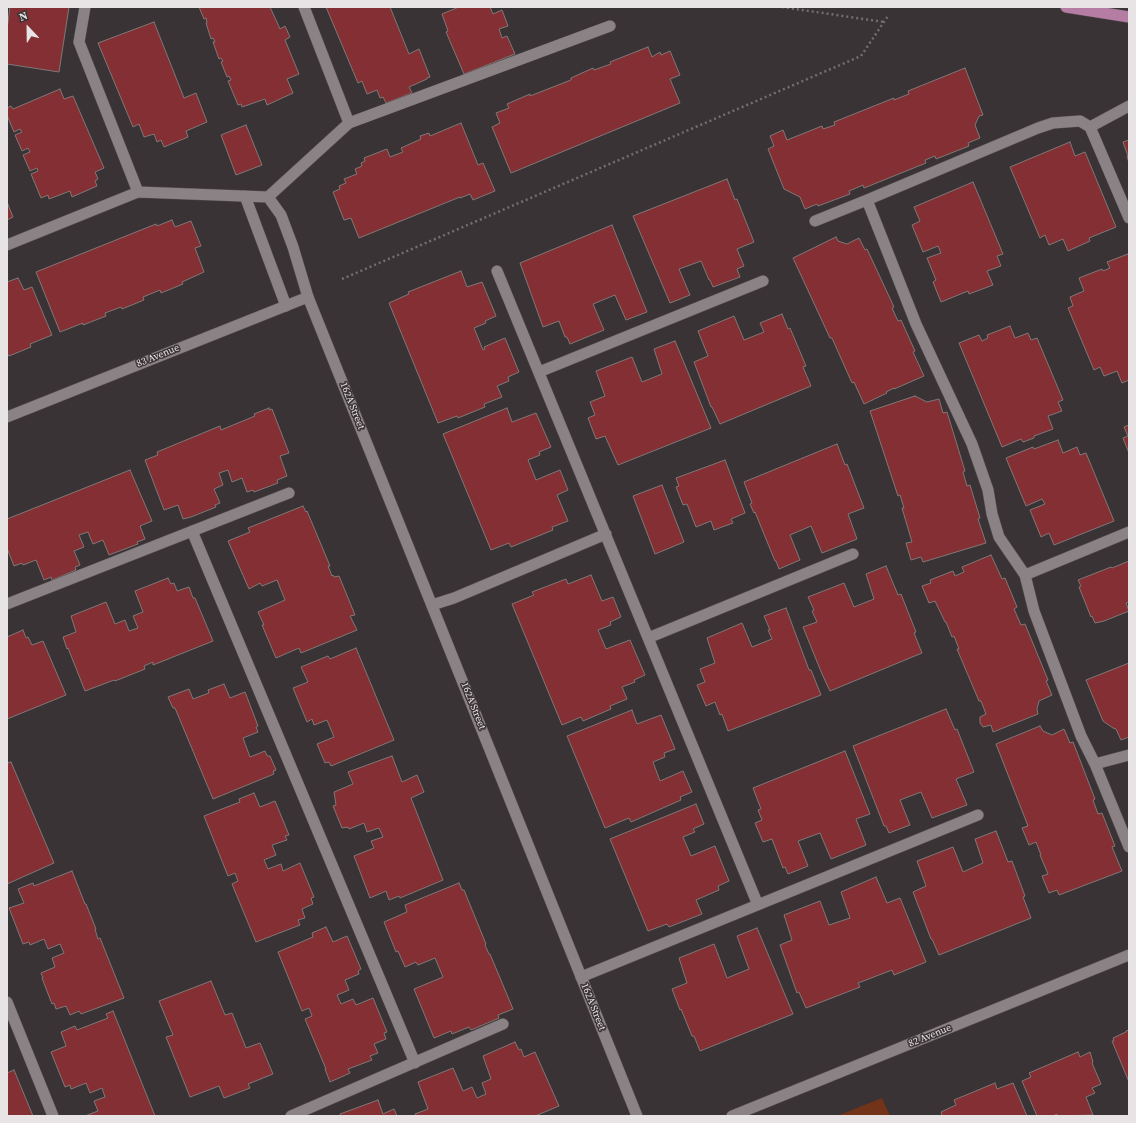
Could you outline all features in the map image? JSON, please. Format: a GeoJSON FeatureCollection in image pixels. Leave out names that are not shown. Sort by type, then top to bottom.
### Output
{"type":"FeatureCollection","features":[{"type":"Feature","properties":{"kind":"main road"},"geometry":{"type":"LineString","coordinates":[[1066,7],[1129,17]]}},
{"type":"Feature","properties":{"kind":"street"},"geometry":{"type":"LineString","coordinates":[[85,7],[79,42],[138,192]]}},
{"type":"Feature","properties":{"kind":"street"},"geometry":{"type":"LineString","coordinates":[[304,7],[349,123]]}},
{"type":"Feature","properties":{"kind":"street"},"geometry":{"type":"LineString","coordinates":[[7,245],[138,192],[268,197],[349,123],[610,26]]}},
{"type":"Feature","properties":{"kind":"street"},"geometry":{"type":"LineString","coordinates":[[1090,127],[1129,106]]}},
{"type":"Feature","properties":{"kind":"street"},"geometry":{"type":"LineString","coordinates":[[815,221],[1038,128],[1053,123],[1068,121],[1080,121],[1090,127],[1129,218]]}},
{"type":"Feature","properties":{"kind":"street"},"geometry":{"type":"LineString","coordinates":[[245,196],[286,306]]}},
{"type":"Feature","properties":{"kind":"street","name":"162A Street"},"geometry":{"type":"LineString","coordinates":[[268,197],[281,215],[308,297],[637,1116]]}},
{"type":"Feature","properties":{"kind":"street"},"geometry":{"type":"LineString","coordinates":[[867,200],[916,324],[972,444],[988,490],[992,514],[999,537],[1025,575],[1034,611],[1081,736],[1095,764],[1129,847]]}},
{"type":"Feature","properties":{"kind":"street"},"geometry":{"type":"LineString","coordinates":[[497,271],[758,905]]}},
{"type":"Feature","properties":{"kind":"street"},"geometry":{"type":"LineString","coordinates":[[539,372],[763,281]]}},
{"type":"Feature","properties":{"kind":"street","name":"83 Avenue"},"geometry":{"type":"LineString","coordinates":[[7,417],[308,297]]}},
{"type":"Feature","properties":{"kind":"street"},"geometry":{"type":"LineString","coordinates":[[7,604],[289,493]]}},
{"type":"Feature","properties":{"kind":"street"},"geometry":{"type":"LineString","coordinates":[[192,531],[415,1063]]}},
{"type":"Feature","properties":{"kind":"street"},"geometry":{"type":"LineString","coordinates":[[1025,575],[1129,532]]}},
{"type":"Feature","properties":{"kind":"street"},"geometry":{"type":"LineString","coordinates":[[432,605],[454,598],[606,534]]}},
{"type":"Feature","properties":{"kind":"street"},"geometry":{"type":"LineString","coordinates":[[648,638],[853,554]]}},
{"type":"Feature","properties":{"kind":"street"},"geometry":{"type":"LineString","coordinates":[[1095,764],[1129,755]]}},
{"type":"Feature","properties":{"kind":"street"},"geometry":{"type":"LineString","coordinates":[[581,978],[978,815]]}},
{"type":"Feature","properties":{"kind":"street","name":"82 Avenue"},"geometry":{"type":"LineString","coordinates":[[732,1116],[1129,955]]}},
{"type":"Feature","properties":{"kind":"street"},"geometry":{"type":"LineString","coordinates":[[7,1002],[53,1116]]}},
{"type":"Feature","properties":{"kind":"street"},"geometry":{"type":"LineString","coordinates":[[291,1116],[503,1024]]}},
{"type":"Feature","properties":{"kind":"path"},"geometry":{"type":"LineString","coordinates":[[782,7],[884,22]]}},
{"type":"Feature","properties":{"kind":"path"},"geometry":{"type":"LineString","coordinates":[[342,279],[861,56],[888,16]]}},
{"type":"Feature","properties":{"kind":"shaded area"},"geometry":{"type":"Polygon","coordinates":[[[882,1098],[890,1116],[837,1116],[882,1098]]]}},
{"type":"Feature","properties":{"kind":"building"},"geometry":{"type":"Polygon","coordinates":[[[10,7],[69,7],[59,72],[7,64],[7,29],[10,7]]]}},
{"type":"Feature","properties":{"kind":"building"},"geometry":{"type":"Polygon","coordinates":[[[199,7],[270,7],[280,29],[285,26],[290,37],[285,40],[299,74],[287,79],[293,93],[267,105],[265,99],[242,107],[241,104],[238,105],[228,81],[231,80],[229,76],[227,77],[221,62],[223,61],[221,58],[219,59],[213,42],[215,42],[213,38],[211,39],[206,18],[204,19],[199,7]]]}},
{"type":"Feature","properties":{"kind":"building"},"geometry":{"type":"Polygon","coordinates":[[[326,7],[390,7],[409,54],[419,49],[430,77],[409,87],[412,93],[386,103],[383,97],[380,98],[377,90],[367,94],[362,81],[358,83],[326,7]]]}},
{"type":"Feature","properties":{"kind":"building"},"geometry":{"type":"Polygon","coordinates":[[[459,7],[490,7],[493,14],[502,10],[508,26],[499,29],[502,38],[507,36],[515,54],[464,74],[446,32],[448,31],[442,14],[459,7]]]}},
{"type":"Feature","properties":{"kind":"building"},"geometry":{"type":"Polygon","coordinates":[[[154,22],[184,98],[196,93],[207,122],[186,131],[188,137],[164,147],[161,140],[157,142],[154,134],[144,137],[139,124],[133,127],[98,43],[154,22]]]}},
{"type":"Feature","properties":{"kind":"building"},"geometry":{"type":"Polygon","coordinates":[[[648,47],[652,57],[660,52],[661,55],[670,51],[680,75],[670,79],[680,103],[511,173],[492,127],[500,123],[496,113],[509,108],[507,104],[530,94],[530,96],[571,80],[571,78],[593,68],[594,70],[611,64],[610,62],[648,47]]]}},
{"type":"Feature","properties":{"kind":"building"},"geometry":{"type":"Polygon","coordinates":[[[965,68],[983,115],[979,116],[975,125],[980,138],[968,143],[969,146],[936,159],[935,156],[925,160],[926,163],[864,188],[863,185],[849,191],[850,194],[818,206],[817,204],[805,209],[800,197],[784,189],[768,149],[774,146],[770,136],[783,130],[787,140],[822,126],[823,129],[835,125],[834,122],[894,98],[894,100],[909,94],[908,91],[965,68]]]}},
{"type":"Feature","properties":{"kind":"building"},"geometry":{"type":"Polygon","coordinates":[[[60,89],[64,99],[73,96],[104,168],[95,172],[98,179],[95,181],[97,186],[72,197],[70,191],[49,199],[48,195],[41,198],[31,174],[38,171],[37,168],[30,171],[23,155],[30,152],[28,148],[22,151],[15,135],[22,132],[20,129],[14,132],[7,115],[7,108],[11,106],[13,109],[60,89]]]}},
{"type":"Feature","properties":{"kind":"building"},"geometry":{"type":"Polygon","coordinates":[[[461,123],[478,165],[483,163],[495,191],[473,200],[470,194],[460,197],[359,238],[351,218],[344,220],[333,192],[340,189],[339,186],[346,183],[344,179],[357,174],[355,169],[362,166],[361,163],[365,161],[364,158],[387,149],[390,157],[403,152],[401,148],[421,139],[420,136],[429,133],[430,136],[461,123]]]}},
{"type":"Feature","properties":{"kind":"building"},"geometry":{"type":"Polygon","coordinates":[[[246,125],[262,165],[236,175],[221,135],[246,125]]]}},
{"type":"Feature","properties":{"kind":"building"},"geometry":{"type":"Polygon","coordinates":[[[1129,140],[1129,163],[1123,142],[1129,140]]]}},
{"type":"Feature","properties":{"kind":"building"},"geometry":{"type":"Polygon","coordinates":[[[1070,142],[1075,156],[1085,152],[1116,227],[1089,238],[1090,241],[1068,251],[1063,239],[1049,245],[1045,235],[1040,238],[1010,167],[1070,142]]]}},
{"type":"Feature","properties":{"kind":"building"},"geometry":{"type":"Polygon","coordinates":[[[727,179],[735,200],[737,199],[754,242],[737,249],[744,266],[737,269],[740,277],[713,287],[701,261],[679,269],[690,295],[670,303],[633,216],[727,179]]]}},
{"type":"Feature","properties":{"kind":"building"},"geometry":{"type":"Polygon","coordinates":[[[973,182],[1003,254],[997,256],[1001,266],[987,271],[993,285],[969,294],[968,291],[941,302],[933,282],[936,280],[927,258],[941,253],[938,246],[923,252],[912,225],[920,221],[914,207],[973,182]]]}},
{"type":"Feature","properties":{"kind":"building"},"geometry":{"type":"Polygon","coordinates":[[[7,202],[13,217],[7,220],[7,202]]]}},
{"type":"Feature","properties":{"kind":"building"},"geometry":{"type":"Polygon","coordinates":[[[172,220],[175,227],[191,221],[201,246],[195,248],[204,272],[182,282],[183,284],[161,293],[160,290],[143,297],[144,300],[122,309],[121,307],[105,313],[106,316],[60,332],[36,272],[156,224],[157,226],[172,220]]]}},
{"type":"Feature","properties":{"kind":"building"},"geometry":{"type":"Polygon","coordinates":[[[612,225],[647,312],[626,320],[615,295],[593,304],[604,330],[570,344],[567,337],[565,337],[559,321],[543,327],[520,263],[612,225]]]}},
{"type":"Feature","properties":{"kind":"building"},"geometry":{"type":"Polygon","coordinates":[[[836,237],[838,241],[847,244],[859,238],[865,250],[867,249],[894,307],[892,308],[898,321],[901,320],[915,351],[913,352],[924,376],[894,388],[864,404],[854,382],[852,383],[832,338],[830,338],[793,258],[836,237]]]}},
{"type":"Feature","properties":{"kind":"building"},"geometry":{"type":"Polygon","coordinates":[[[1128,254],[1129,380],[1122,383],[1117,371],[1104,376],[1100,367],[1094,370],[1068,308],[1073,306],[1070,297],[1084,291],[1079,278],[1102,269],[1103,271],[1110,268],[1107,262],[1128,254]]]}},
{"type":"Feature","properties":{"kind":"building"},"geometry":{"type":"Polygon","coordinates":[[[461,271],[467,287],[482,282],[496,316],[485,321],[486,323],[474,328],[483,350],[485,349],[484,347],[505,338],[519,372],[508,377],[509,381],[497,386],[502,397],[484,404],[485,407],[458,418],[457,416],[438,423],[389,303],[409,294],[408,292],[461,271]]]}},
{"type":"Feature","properties":{"kind":"building"},"geometry":{"type":"Polygon","coordinates":[[[18,278],[24,290],[32,287],[52,335],[30,344],[31,347],[9,356],[7,353],[7,282],[18,278]]]}},
{"type":"Feature","properties":{"kind":"building"},"geometry":{"type":"Polygon","coordinates":[[[782,314],[788,329],[790,328],[806,366],[803,367],[811,386],[720,424],[711,407],[694,362],[708,356],[698,331],[734,316],[744,340],[764,332],[760,323],[782,314]]]}},
{"type":"Feature","properties":{"kind":"building"},"geometry":{"type":"Polygon","coordinates":[[[1010,326],[1015,338],[1028,333],[1031,340],[1037,338],[1063,400],[1058,402],[1062,411],[1048,416],[1053,429],[1023,442],[1021,439],[1002,447],[959,343],[979,335],[982,341],[988,338],[987,335],[1010,326]]]}},
{"type":"Feature","properties":{"kind":"building"},"geometry":{"type":"Polygon","coordinates":[[[675,341],[711,428],[618,465],[605,436],[596,439],[588,418],[595,415],[590,402],[605,396],[596,371],[632,357],[642,382],[662,374],[654,349],[675,341]]]}},
{"type":"Feature","properties":{"kind":"building"},"geometry":{"type":"Polygon","coordinates":[[[915,396],[927,402],[939,399],[943,413],[947,412],[965,471],[963,472],[967,486],[970,485],[980,518],[978,519],[986,543],[923,562],[921,557],[911,560],[906,543],[912,542],[902,508],[904,508],[900,495],[898,496],[870,411],[915,396]]]}},
{"type":"Feature","properties":{"kind":"building"},"geometry":{"type":"Polygon","coordinates":[[[269,408],[269,410],[272,409],[289,453],[280,456],[287,476],[277,480],[278,483],[254,492],[253,490],[247,492],[242,478],[232,482],[228,470],[219,473],[223,485],[214,489],[220,503],[215,505],[216,507],[183,519],[178,505],[164,510],[145,460],[158,455],[157,452],[220,426],[221,430],[255,416],[254,414],[269,408]]]}},
{"type":"Feature","properties":{"kind":"building"},"geometry":{"type":"Polygon","coordinates":[[[507,408],[512,422],[536,413],[551,447],[539,452],[540,455],[528,460],[536,480],[560,470],[568,490],[557,495],[568,521],[552,527],[553,530],[511,547],[509,543],[491,550],[443,434],[507,408]]]}},
{"type":"Feature","properties":{"kind":"building"},"geometry":{"type":"Polygon","coordinates":[[[1129,425],[1129,453],[1123,438],[1128,436],[1124,427],[1129,425]]]}},
{"type":"Feature","properties":{"kind":"building"},"geometry":{"type":"Polygon","coordinates":[[[1058,440],[1063,453],[1077,447],[1080,455],[1086,453],[1114,521],[1054,545],[1049,533],[1041,537],[1030,510],[1045,504],[1042,499],[1026,506],[1006,458],[1033,447],[1034,449],[1058,440]]]}},
{"type":"Feature","properties":{"kind":"building"},"geometry":{"type":"Polygon","coordinates":[[[837,444],[845,465],[847,464],[864,508],[848,514],[857,539],[822,553],[811,526],[790,535],[800,560],[779,569],[755,512],[754,513],[750,504],[752,503],[744,482],[837,444]]]}},
{"type":"Feature","properties":{"kind":"building"},"geometry":{"type":"Polygon","coordinates":[[[725,460],[745,513],[731,519],[733,523],[714,530],[711,521],[696,527],[687,504],[683,505],[676,487],[679,486],[676,478],[725,460]]]}},
{"type":"Feature","properties":{"kind":"building"},"geometry":{"type":"Polygon","coordinates":[[[130,470],[152,521],[140,526],[145,539],[137,542],[138,544],[109,555],[103,540],[93,544],[88,532],[79,535],[84,547],[74,551],[80,565],[75,567],[76,570],[52,580],[51,577],[44,580],[36,560],[23,565],[22,563],[14,566],[7,548],[7,519],[130,470]]]}},
{"type":"Feature","properties":{"kind":"building"},"geometry":{"type":"Polygon","coordinates":[[[662,485],[684,542],[655,554],[633,496],[662,485]]]}},
{"type":"Feature","properties":{"kind":"building"},"geometry":{"type":"Polygon","coordinates":[[[303,506],[306,512],[307,511],[330,566],[328,566],[332,576],[339,576],[355,615],[350,616],[357,630],[301,653],[299,648],[276,658],[258,612],[285,600],[277,580],[262,586],[260,583],[249,589],[228,541],[250,532],[248,528],[303,506]]]}},
{"type":"Feature","properties":{"kind":"building"},"geometry":{"type":"Polygon","coordinates":[[[991,555],[1002,579],[1005,578],[1017,607],[1014,609],[1021,625],[1025,624],[1048,680],[1046,681],[1052,695],[1039,701],[1037,709],[1038,714],[993,732],[991,725],[983,727],[980,723],[980,717],[986,714],[957,649],[959,649],[954,636],[952,637],[935,601],[929,603],[922,586],[931,583],[930,580],[953,571],[955,576],[964,572],[962,567],[991,555]]]}},
{"type":"Feature","properties":{"kind":"building"},"geometry":{"type":"Polygon","coordinates":[[[1129,561],[1129,602],[1126,603],[1129,611],[1095,623],[1092,616],[1091,617],[1079,587],[1081,586],[1078,580],[1129,561]]]}},
{"type":"Feature","properties":{"kind":"building"},"geometry":{"type":"Polygon","coordinates":[[[886,566],[898,595],[901,594],[916,632],[914,633],[922,653],[830,691],[803,627],[817,622],[812,611],[814,610],[808,597],[844,583],[854,607],[874,599],[866,574],[886,566]]]}},
{"type":"Feature","properties":{"kind":"building"},"geometry":{"type":"Polygon","coordinates":[[[591,575],[602,601],[613,597],[621,617],[610,622],[611,625],[598,630],[606,649],[630,640],[645,675],[634,680],[635,682],[622,687],[627,699],[610,706],[611,709],[583,721],[581,717],[562,725],[512,604],[534,595],[532,592],[566,579],[568,584],[591,575]]]}},
{"type":"Feature","properties":{"kind":"building"},"geometry":{"type":"Polygon","coordinates":[[[168,578],[171,584],[174,583],[177,591],[189,587],[213,641],[153,665],[153,662],[144,666],[145,669],[85,691],[63,637],[76,632],[71,616],[106,602],[115,624],[125,620],[129,631],[138,628],[133,616],[143,612],[135,591],[168,578]]]}},
{"type":"Feature","properties":{"kind":"building"},"geometry":{"type":"Polygon","coordinates":[[[786,608],[809,670],[811,670],[821,695],[728,731],[722,714],[720,715],[715,702],[706,706],[697,685],[705,682],[700,669],[715,663],[707,638],[742,623],[752,647],[772,639],[764,616],[786,608]]]}},
{"type":"Feature","properties":{"kind":"building"},"geometry":{"type":"Polygon","coordinates":[[[23,630],[26,638],[28,637],[32,645],[43,641],[66,695],[7,719],[7,637],[23,630]]]}},
{"type":"Feature","properties":{"kind":"building"},"geometry":{"type":"Polygon","coordinates":[[[356,648],[394,740],[331,766],[329,762],[325,763],[317,744],[334,737],[327,720],[314,725],[312,719],[307,722],[293,688],[308,682],[301,667],[328,656],[330,659],[356,648]]]}},
{"type":"Feature","properties":{"kind":"building"},"geometry":{"type":"Polygon","coordinates":[[[1129,663],[1129,737],[1121,740],[1116,729],[1103,721],[1086,680],[1129,663]]]}},
{"type":"Feature","properties":{"kind":"building"},"geometry":{"type":"Polygon","coordinates":[[[224,684],[230,698],[245,692],[258,726],[256,727],[258,732],[243,738],[250,757],[265,751],[267,756],[270,756],[276,770],[273,771],[274,774],[213,799],[175,708],[173,708],[168,697],[189,689],[193,699],[209,693],[208,690],[224,684]]]}},
{"type":"Feature","properties":{"kind":"building"},"geometry":{"type":"Polygon","coordinates":[[[946,709],[955,730],[957,729],[974,772],[956,779],[967,805],[932,818],[921,792],[900,800],[910,825],[889,833],[886,826],[884,826],[853,746],[946,709]]]}},
{"type":"Feature","properties":{"kind":"building"},"geometry":{"type":"Polygon","coordinates":[[[632,710],[637,724],[661,715],[675,749],[664,753],[665,757],[653,762],[660,781],[683,771],[692,792],[680,797],[681,800],[631,822],[629,818],[605,828],[567,736],[632,710]]]}},
{"type":"Feature","properties":{"kind":"building"},"geometry":{"type":"Polygon","coordinates":[[[1040,726],[1043,731],[1052,735],[1064,729],[1070,743],[1073,742],[1095,799],[1093,800],[1098,814],[1102,813],[1115,846],[1112,847],[1122,871],[1059,895],[1057,890],[1049,893],[1042,876],[1048,874],[1036,842],[1029,845],[1022,828],[1028,826],[996,744],[1040,726]]]}},
{"type":"Feature","properties":{"kind":"building"},"geometry":{"type":"Polygon","coordinates":[[[845,751],[870,814],[856,819],[866,845],[831,859],[820,833],[798,841],[808,866],[788,874],[785,867],[783,868],[772,839],[763,842],[755,823],[762,820],[758,810],[761,809],[753,788],[845,751]]]}},
{"type":"Feature","properties":{"kind":"building"},"geometry":{"type":"Polygon","coordinates":[[[392,756],[402,782],[417,775],[424,792],[411,798],[443,880],[400,898],[399,896],[389,900],[386,891],[370,898],[354,856],[374,848],[371,841],[383,837],[379,828],[367,832],[364,823],[349,829],[348,827],[342,828],[333,806],[336,805],[334,792],[353,784],[348,772],[392,756]]]}},
{"type":"Feature","properties":{"kind":"building"},"geometry":{"type":"Polygon","coordinates":[[[11,762],[54,863],[7,884],[7,763],[11,762]]]}},
{"type":"Feature","properties":{"kind":"building"},"geometry":{"type":"Polygon","coordinates":[[[254,793],[260,807],[275,801],[289,835],[285,836],[287,840],[272,845],[276,855],[264,860],[268,869],[281,864],[283,871],[300,863],[314,897],[311,898],[313,904],[302,909],[305,918],[298,920],[300,925],[256,942],[232,884],[238,881],[235,873],[228,876],[204,816],[240,802],[239,799],[254,793]]]}},
{"type":"Feature","properties":{"kind":"building"},"geometry":{"type":"Polygon","coordinates":[[[696,804],[704,824],[693,829],[695,832],[683,837],[691,856],[715,846],[729,881],[718,886],[719,890],[696,900],[702,914],[669,927],[667,924],[648,931],[610,839],[696,804]]]}},
{"type":"Feature","properties":{"kind":"building"},"geometry":{"type":"Polygon","coordinates":[[[996,831],[1008,862],[1012,861],[1025,896],[1023,897],[1031,918],[939,955],[931,939],[913,892],[926,886],[917,861],[953,847],[963,872],[983,863],[975,839],[996,831]]]}},
{"type":"Feature","properties":{"kind":"building"},"geometry":{"type":"Polygon","coordinates":[[[72,871],[96,929],[98,939],[100,938],[124,998],[81,1014],[79,1011],[70,1015],[66,1006],[56,1009],[54,1003],[52,1004],[41,973],[55,967],[52,958],[64,953],[60,944],[48,949],[44,939],[30,945],[29,942],[23,944],[9,908],[24,903],[18,889],[33,883],[34,886],[72,871]]]}},
{"type":"Feature","properties":{"kind":"building"},"geometry":{"type":"Polygon","coordinates":[[[876,877],[887,903],[900,898],[926,962],[894,975],[892,970],[858,983],[860,987],[806,1008],[799,992],[797,993],[780,945],[792,940],[784,915],[820,901],[829,925],[850,918],[841,892],[876,877]]]}},
{"type":"Feature","properties":{"kind":"building"},"geometry":{"type":"Polygon","coordinates":[[[459,883],[462,890],[464,890],[486,944],[485,945],[513,1009],[498,1015],[499,1018],[471,1030],[469,1027],[452,1034],[451,1031],[434,1038],[414,989],[443,977],[435,958],[418,965],[416,962],[405,967],[398,951],[396,952],[384,922],[407,912],[405,905],[459,883]]]}},
{"type":"Feature","properties":{"kind":"building"},"geometry":{"type":"Polygon","coordinates":[[[326,927],[333,942],[347,936],[361,969],[358,971],[359,974],[345,980],[349,990],[337,995],[341,1004],[353,999],[356,1005],[373,998],[387,1032],[384,1033],[386,1039],[374,1044],[378,1053],[370,1056],[372,1060],[348,1069],[350,1073],[330,1082],[305,1019],[312,1016],[309,1008],[302,1011],[278,952],[313,937],[312,933],[326,927]]]}},
{"type":"Feature","properties":{"kind":"building"},"geometry":{"type":"Polygon","coordinates":[[[757,928],[793,1014],[700,1051],[681,1009],[680,1010],[672,989],[687,983],[679,958],[714,944],[727,978],[749,969],[737,936],[757,928]]]}},
{"type":"Feature","properties":{"kind":"building"},"geometry":{"type":"Polygon","coordinates":[[[211,981],[225,1015],[232,1013],[246,1048],[260,1043],[273,1074],[248,1084],[250,1088],[224,1098],[219,1086],[190,1097],[166,1037],[173,1035],[159,1001],[211,981]]]}},
{"type":"Feature","properties":{"kind":"building"},"geometry":{"type":"Polygon","coordinates":[[[113,1011],[155,1116],[85,1116],[98,1111],[94,1101],[105,1097],[102,1088],[90,1093],[86,1083],[71,1089],[70,1085],[65,1087],[51,1052],[66,1046],[61,1032],[75,1026],[77,1030],[108,1018],[106,1014],[113,1011]]]}},
{"type":"Feature","properties":{"kind":"building"},"geometry":{"type":"Polygon","coordinates":[[[1129,1030],[1129,1082],[1112,1041],[1114,1041],[1113,1038],[1129,1030]]]}},
{"type":"Feature","properties":{"kind":"building"},"geometry":{"type":"Polygon","coordinates":[[[515,1042],[519,1050],[521,1049],[524,1057],[535,1052],[559,1106],[535,1116],[416,1116],[415,1114],[428,1109],[418,1082],[453,1068],[463,1091],[472,1087],[477,1098],[486,1094],[482,1083],[491,1079],[483,1056],[515,1042]]]}},
{"type":"Feature","properties":{"kind":"building"},"geometry":{"type":"Polygon","coordinates":[[[1078,1052],[1080,1057],[1090,1052],[1092,1063],[1101,1084],[1092,1088],[1095,1093],[1086,1097],[1093,1115],[1057,1116],[1057,1114],[1053,1116],[1037,1116],[1022,1081],[1031,1077],[1029,1073],[1078,1052]]]}},
{"type":"Feature","properties":{"kind":"building"},"geometry":{"type":"Polygon","coordinates":[[[14,1070],[33,1116],[7,1116],[7,1073],[14,1070]]]}},
{"type":"Feature","properties":{"kind":"building"},"geometry":{"type":"Polygon","coordinates":[[[995,1083],[997,1089],[1013,1083],[1027,1116],[940,1116],[942,1115],[941,1112],[956,1105],[954,1100],[995,1083]]]}},
{"type":"Feature","properties":{"kind":"building"},"geometry":{"type":"Polygon","coordinates":[[[378,1100],[383,1114],[394,1109],[397,1116],[341,1116],[340,1114],[378,1100]]]}}]}
